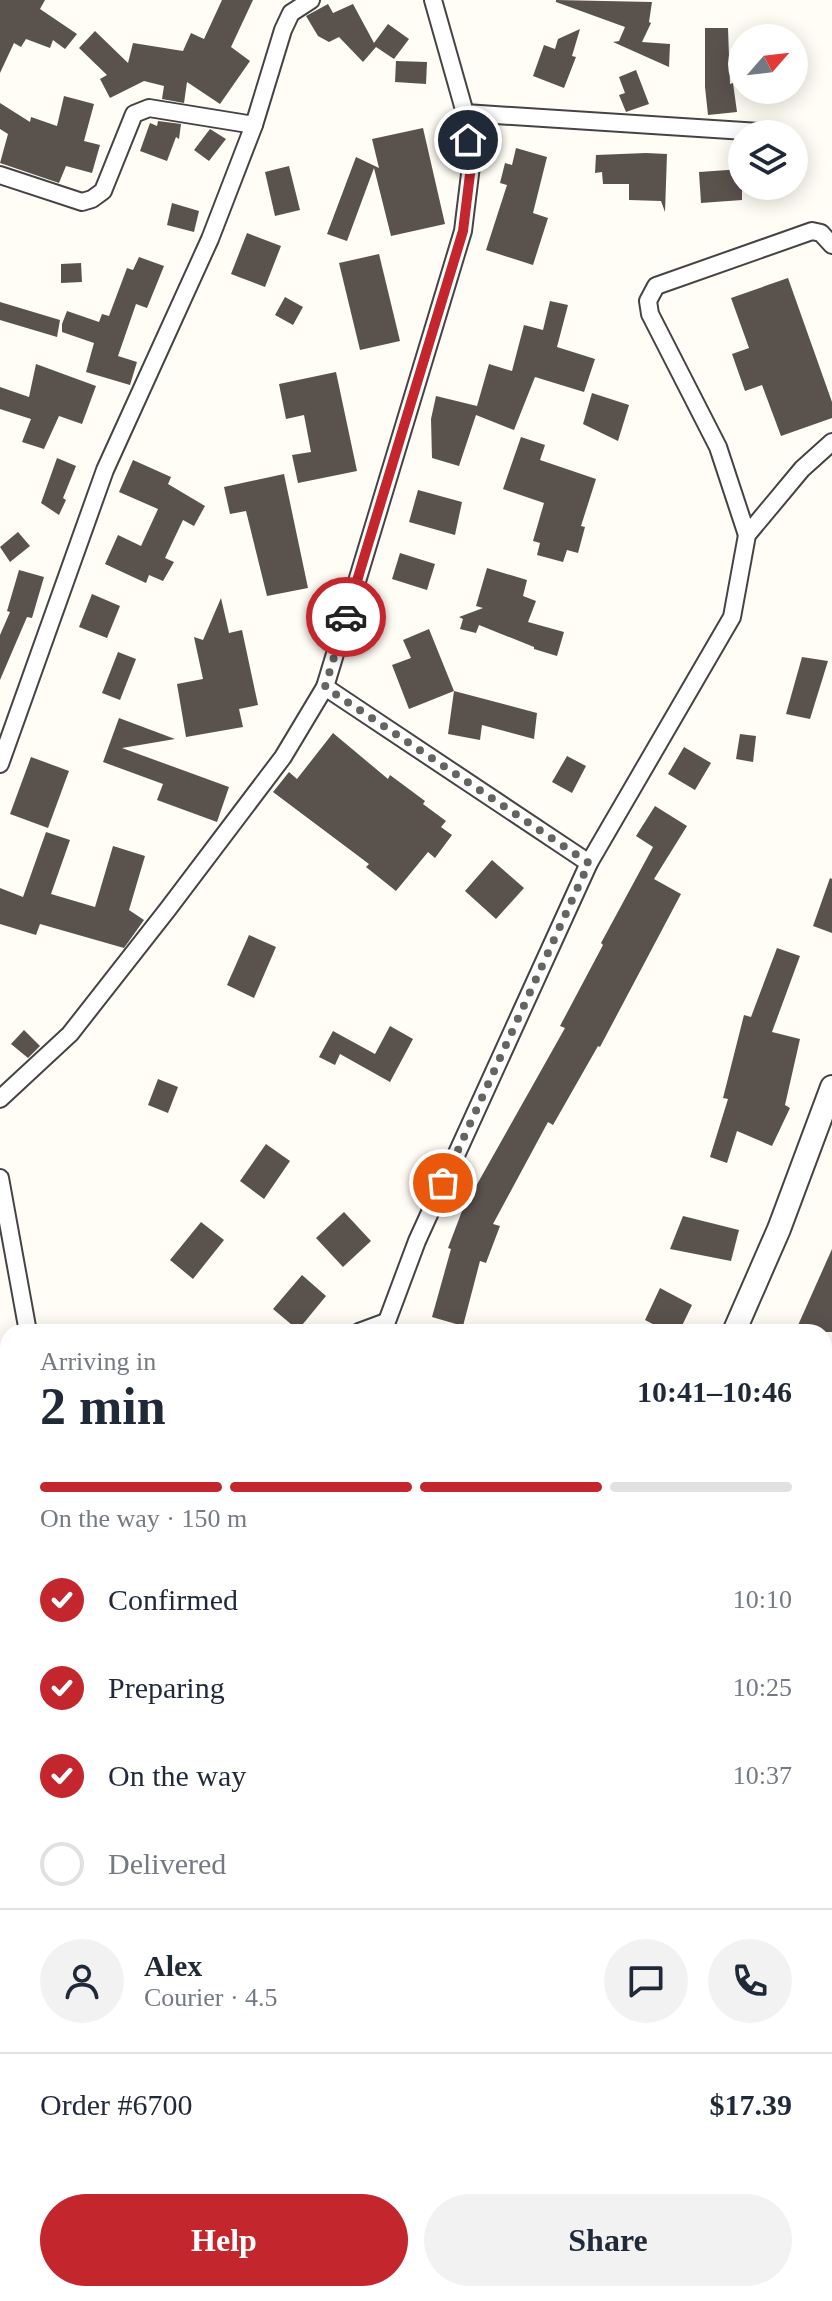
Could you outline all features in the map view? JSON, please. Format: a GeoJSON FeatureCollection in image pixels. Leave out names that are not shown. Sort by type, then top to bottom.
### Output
{"type":"FeatureCollection","features":[{"type":"Feature","properties":{"kind":"street"},"geometry":{"type":"LineString","coordinates":[[0,764],[105,470],[210,239],[254,125],[291,13],[311,0]]}},
{"type":"Feature","properties":{"kind":"street"},"geometry":{"type":"LineString","coordinates":[[0,1099],[70,1034],[283,757],[325,687],[463,231],[471,166],[465,113],[433,0]]}},
{"type":"Feature","properties":{"kind":"street"},"geometry":{"type":"LineString","coordinates":[[0,175],[82,202],[103,191],[134,114],[149,108],[254,125]]}},
{"type":"Feature","properties":{"kind":"street"},"geometry":{"type":"LineString","coordinates":[[465,113],[728,130]]}},
{"type":"Feature","properties":{"kind":"street"},"geometry":{"type":"LineString","coordinates":[[386,1324],[417,1241],[589,863],[732,617],[747,535],[718,447],[650,314],[648,301],[656,286],[812,231],[821,233],[832,245]]}},
{"type":"Feature","properties":{"kind":"street"},"geometry":{"type":"LineString","coordinates":[[747,535],[802,469],[832,442]]}},
{"type":"Feature","properties":{"kind":"street"},"geometry":{"type":"LineString","coordinates":[[325,687],[589,863]]}},
{"type":"Feature","properties":{"kind":"street"},"geometry":{"type":"LineString","coordinates":[[737,1324],[779,1229],[832,1087]]}},
{"type":"Feature","properties":{"kind":"street"},"geometry":{"type":"LineString","coordinates":[[0,1178],[27,1324]]}},
{"type":"Feature","properties":{"kind":"building"},"geometry":{"type":"Polygon","coordinates":[[[0,0],[45,0],[40,9],[77,34],[65,49],[53,40],[50,48],[26,39],[21,47],[14,43],[0,73],[0,0]]]}},
{"type":"Feature","properties":{"kind":"building"},"geometry":{"type":"Polygon","coordinates":[[[222,0],[253,0],[231,47],[250,61],[220,104],[187,82],[184,103],[162,99],[164,86],[144,81],[110,98],[100,79],[107,75],[79,48],[95,31],[128,63],[133,43],[183,51],[191,33],[204,39],[222,0]]]}},
{"type":"Feature","properties":{"kind":"building"},"geometry":{"type":"Polygon","coordinates":[[[556,0],[652,2],[651,23],[642,42],[670,44],[669,67],[613,42],[619,41],[625,27],[556,0]]]}},
{"type":"Feature","properties":{"kind":"building"},"geometry":{"type":"Polygon","coordinates":[[[328,4],[333,13],[353,4],[374,43],[388,24],[409,39],[394,59],[376,47],[363,62],[339,37],[329,42],[318,36],[306,16],[328,4]]]}},
{"type":"Feature","properties":{"kind":"building"},"geometry":{"type":"Polygon","coordinates":[[[705,28],[728,28],[728,104],[736,104],[737,112],[708,115],[705,28]]]}},
{"type":"Feature","properties":{"kind":"building"},"geometry":{"type":"Polygon","coordinates":[[[580,29],[572,56],[576,57],[564,88],[533,76],[544,45],[555,49],[558,39],[580,29]]]}},
{"type":"Feature","properties":{"kind":"building"},"geometry":{"type":"Polygon","coordinates":[[[396,61],[427,62],[426,84],[395,82],[396,61]]]}},
{"type":"Feature","properties":{"kind":"building"},"geometry":{"type":"Polygon","coordinates":[[[636,70],[649,104],[626,112],[619,95],[625,93],[619,77],[636,70]]]}},
{"type":"Feature","properties":{"kind":"building"},"geometry":{"type":"Polygon","coordinates":[[[64,96],[94,104],[84,141],[100,145],[92,173],[66,166],[59,183],[0,163],[8,134],[0,129],[0,103],[30,122],[31,117],[57,126],[64,96]]]}},
{"type":"Feature","properties":{"kind":"building"},"geometry":{"type":"Polygon","coordinates":[[[158,121],[181,124],[179,139],[176,137],[167,161],[140,151],[150,123],[157,126],[158,121]]]}},
{"type":"Feature","properties":{"kind":"building"},"geometry":{"type":"Polygon","coordinates":[[[423,128],[445,224],[391,236],[374,168],[347,241],[327,234],[356,157],[379,168],[372,139],[423,128]]]}},
{"type":"Feature","properties":{"kind":"building"},"geometry":{"type":"Polygon","coordinates":[[[210,129],[226,139],[209,161],[194,150],[210,129]]]}},
{"type":"Feature","properties":{"kind":"building"},"geometry":{"type":"Polygon","coordinates":[[[516,148],[547,157],[533,213],[548,218],[533,265],[486,250],[507,185],[500,183],[505,163],[512,165],[516,148]]]}},
{"type":"Feature","properties":{"kind":"building"},"geometry":{"type":"Polygon","coordinates":[[[667,154],[665,212],[661,201],[629,200],[629,184],[603,184],[602,172],[595,173],[596,155],[667,154]]]}},
{"type":"Feature","properties":{"kind":"building"},"geometry":{"type":"Polygon","coordinates":[[[289,166],[300,210],[275,216],[265,172],[289,166]]]}},
{"type":"Feature","properties":{"kind":"building"},"geometry":{"type":"Polygon","coordinates":[[[728,170],[728,200],[742,200],[701,203],[699,172],[728,170]]]}},
{"type":"Feature","properties":{"kind":"building"},"geometry":{"type":"Polygon","coordinates":[[[172,203],[199,211],[194,232],[167,225],[172,203]]]}},
{"type":"Feature","properties":{"kind":"building"},"geometry":{"type":"Polygon","coordinates":[[[247,233],[281,246],[265,287],[231,274],[247,233]]]}},
{"type":"Feature","properties":{"kind":"building"},"geometry":{"type":"Polygon","coordinates":[[[379,254],[400,341],[360,350],[339,263],[379,254]]]}},
{"type":"Feature","properties":{"kind":"building"},"geometry":{"type":"Polygon","coordinates":[[[139,257],[164,266],[147,308],[136,304],[118,356],[137,362],[130,385],[86,372],[94,343],[62,332],[62,324],[67,311],[99,322],[102,314],[109,316],[127,268],[133,270],[139,257]]]}},
{"type":"Feature","properties":{"kind":"building"},"geometry":{"type":"Polygon","coordinates":[[[81,263],[82,282],[61,283],[61,264],[81,263]]]}},
{"type":"Feature","properties":{"kind":"building"},"geometry":{"type":"Polygon","coordinates":[[[788,278],[832,402],[832,418],[781,436],[762,385],[745,391],[732,354],[749,348],[731,298],[788,278]]]}},
{"type":"Feature","properties":{"kind":"building"},"geometry":{"type":"Polygon","coordinates":[[[285,297],[303,307],[293,325],[275,315],[285,297]]]}},
{"type":"Feature","properties":{"kind":"building"},"geometry":{"type":"Polygon","coordinates":[[[550,301],[568,305],[557,347],[595,359],[584,392],[535,377],[514,430],[476,415],[459,466],[432,458],[431,419],[436,396],[477,406],[489,364],[512,371],[524,325],[543,330],[550,301]]]}},
{"type":"Feature","properties":{"kind":"building"},"geometry":{"type":"Polygon","coordinates":[[[0,302],[60,320],[57,337],[0,320],[0,302]]]}},
{"type":"Feature","properties":{"kind":"building"},"geometry":{"type":"Polygon","coordinates":[[[36,364],[96,386],[82,424],[59,416],[44,449],[22,442],[31,419],[0,409],[0,387],[29,397],[36,364]]]}},
{"type":"Feature","properties":{"kind":"building"},"geometry":{"type":"Polygon","coordinates":[[[336,372],[357,471],[298,483],[292,455],[311,452],[304,415],[286,419],[279,384],[336,372]]]}},
{"type":"Feature","properties":{"kind":"building"},"geometry":{"type":"Polygon","coordinates":[[[592,393],[629,405],[618,441],[583,424],[592,393]]]}},
{"type":"Feature","properties":{"kind":"building"},"geometry":{"type":"Polygon","coordinates":[[[521,437],[545,445],[540,460],[596,479],[581,526],[585,527],[578,553],[567,550],[563,562],[537,555],[540,543],[533,541],[544,503],[503,489],[521,437]]]}},
{"type":"Feature","properties":{"kind":"building"},"geometry":{"type":"Polygon","coordinates":[[[57,458],[76,466],[59,515],[41,503],[57,458]]]}},
{"type":"Feature","properties":{"kind":"building"},"geometry":{"type":"Polygon","coordinates":[[[133,460],[171,477],[168,484],[205,506],[194,526],[183,520],[165,558],[174,562],[163,581],[149,575],[146,583],[105,564],[118,535],[141,546],[158,509],[119,492],[133,460]]]}},
{"type":"Feature","properties":{"kind":"building"},"geometry":{"type":"Polygon","coordinates":[[[284,474],[308,588],[267,596],[246,511],[230,514],[224,487],[284,474]]]}},
{"type":"Feature","properties":{"kind":"building"},"geometry":{"type":"Polygon","coordinates":[[[418,490],[462,502],[455,535],[409,522],[418,490]]]}},
{"type":"Feature","properties":{"kind":"building"},"geometry":{"type":"Polygon","coordinates":[[[18,532],[30,546],[10,562],[0,547],[18,532]]]}},
{"type":"Feature","properties":{"kind":"building"},"geometry":{"type":"Polygon","coordinates":[[[400,553],[435,564],[427,590],[392,579],[400,553]]]}},
{"type":"Feature","properties":{"kind":"building"},"geometry":{"type":"Polygon","coordinates":[[[487,568],[527,580],[523,596],[536,601],[528,622],[564,632],[557,656],[479,625],[476,633],[460,629],[463,619],[459,617],[483,608],[476,606],[487,568]]]}},
{"type":"Feature","properties":{"kind":"building"},"geometry":{"type":"Polygon","coordinates":[[[19,570],[44,577],[32,618],[27,617],[0,680],[0,635],[10,612],[7,611],[19,570]]]}},
{"type":"Feature","properties":{"kind":"building"},"geometry":{"type":"Polygon","coordinates":[[[92,594],[120,606],[107,638],[79,627],[92,594]]]}},
{"type":"Feature","properties":{"kind":"building"},"geometry":{"type":"Polygon","coordinates":[[[221,598],[229,633],[242,630],[258,705],[239,709],[243,727],[186,737],[177,684],[203,679],[194,637],[203,640],[221,598]]]}},
{"type":"Feature","properties":{"kind":"building"},"geometry":{"type":"Polygon","coordinates":[[[429,629],[454,691],[409,709],[392,665],[411,658],[403,640],[429,629]]]}},
{"type":"Feature","properties":{"kind":"building"},"geometry":{"type":"Polygon","coordinates":[[[118,652],[136,659],[120,700],[102,693],[118,652]]]}},
{"type":"Feature","properties":{"kind":"building"},"geometry":{"type":"Polygon","coordinates":[[[802,657],[828,661],[810,719],[786,714],[802,657]]]}},
{"type":"Feature","properties":{"kind":"building"},"geometry":{"type":"Polygon","coordinates":[[[454,691],[537,713],[534,739],[482,725],[480,740],[448,734],[454,691]]]}},
{"type":"Feature","properties":{"kind":"building"},"geometry":{"type":"Polygon","coordinates":[[[119,718],[175,739],[122,748],[229,787],[217,822],[157,800],[163,784],[103,762],[119,718]]]}},
{"type":"Feature","properties":{"kind":"building"},"geometry":{"type":"Polygon","coordinates":[[[333,733],[388,779],[390,775],[425,801],[423,804],[446,821],[441,827],[452,835],[435,858],[428,852],[396,891],[366,867],[369,864],[273,792],[289,772],[297,779],[333,733]]]}},
{"type":"Feature","properties":{"kind":"building"},"geometry":{"type":"Polygon","coordinates":[[[740,734],[756,736],[753,762],[736,759],[740,734]]]}},
{"type":"Feature","properties":{"kind":"building"},"geometry":{"type":"Polygon","coordinates":[[[684,747],[711,763],[695,790],[668,774],[684,747]]]}},
{"type":"Feature","properties":{"kind":"building"},"geometry":{"type":"Polygon","coordinates":[[[567,756],[586,766],[572,793],[552,782],[567,756]]]}},
{"type":"Feature","properties":{"kind":"building"},"geometry":{"type":"Polygon","coordinates":[[[31,757],[69,771],[48,828],[10,814],[31,757]]]}},
{"type":"Feature","properties":{"kind":"building"},"geometry":{"type":"Polygon","coordinates":[[[655,806],[687,826],[654,879],[681,894],[600,1047],[553,1125],[548,1122],[493,1224],[500,1226],[486,1263],[480,1261],[464,1324],[432,1317],[451,1249],[448,1248],[462,1211],[565,1028],[560,1026],[653,847],[636,836],[655,806]]]}},
{"type":"Feature","properties":{"kind":"building"},"geometry":{"type":"Polygon","coordinates":[[[46,832],[70,840],[51,894],[95,907],[113,846],[145,856],[129,910],[144,920],[124,948],[40,924],[36,935],[0,924],[0,888],[23,897],[46,832]]]}},
{"type":"Feature","properties":{"kind":"building"},"geometry":{"type":"Polygon","coordinates":[[[492,860],[524,888],[496,919],[465,891],[492,860]]]}},
{"type":"Feature","properties":{"kind":"building"},"geometry":{"type":"Polygon","coordinates":[[[832,879],[832,933],[813,926],[832,879]]]}},
{"type":"Feature","properties":{"kind":"building"},"geometry":{"type":"Polygon","coordinates":[[[249,935],[276,947],[254,998],[227,985],[249,935]]]}},
{"type":"Feature","properties":{"kind":"building"},"geometry":{"type":"Polygon","coordinates":[[[777,948],[800,956],[772,1032],[800,1039],[785,1105],[790,1108],[772,1146],[737,1131],[727,1163],[710,1157],[728,1099],[723,1098],[744,1015],[751,1017],[777,948]]]}},
{"type":"Feature","properties":{"kind":"building"},"geometry":{"type":"Polygon","coordinates":[[[390,1026],[413,1039],[390,1082],[340,1054],[335,1065],[319,1057],[333,1031],[375,1054],[390,1026]]]}},
{"type":"Feature","properties":{"kind":"building"},"geometry":{"type":"Polygon","coordinates":[[[24,1030],[40,1046],[28,1058],[11,1044],[24,1030]]]}},
{"type":"Feature","properties":{"kind":"building"},"geometry":{"type":"Polygon","coordinates":[[[158,1079],[178,1087],[168,1113],[148,1105],[158,1079]]]}},
{"type":"Feature","properties":{"kind":"building"},"geometry":{"type":"Polygon","coordinates":[[[266,1144],[290,1161],[264,1199],[240,1181],[266,1144]]]}},
{"type":"Feature","properties":{"kind":"building"},"geometry":{"type":"Polygon","coordinates":[[[344,1212],[371,1241],[343,1267],[316,1238],[344,1212]]]}},
{"type":"Feature","properties":{"kind":"building"},"geometry":{"type":"Polygon","coordinates":[[[683,1216],[739,1230],[731,1261],[670,1249],[683,1216]]]}},
{"type":"Feature","properties":{"kind":"building"},"geometry":{"type":"Polygon","coordinates":[[[201,1222],[224,1240],[193,1279],[170,1260],[201,1222]]]}},
{"type":"Feature","properties":{"kind":"building"},"geometry":{"type":"Polygon","coordinates":[[[832,1249],[832,1324],[799,1324],[832,1249]]]}},
{"type":"Feature","properties":{"kind":"building"},"geometry":{"type":"Polygon","coordinates":[[[302,1275],[326,1296],[303,1324],[291,1324],[273,1309],[302,1275]]]}},
{"type":"Feature","properties":{"kind":"building"},"geometry":{"type":"Polygon","coordinates":[[[660,1288],[692,1305],[683,1324],[653,1324],[645,1320],[660,1288]]]}},
{"type":"Feature","properties":{"kind":"way so far"},"geometry":{"type":"LineString","coordinates":[[346,617],[325,687],[589,863],[443,1183]]}},
{"type":"Feature","properties":{"kind":"route"},"geometry":{"type":"LineString","coordinates":[[346,617],[463,231],[471,166],[468,140]]}}]}
